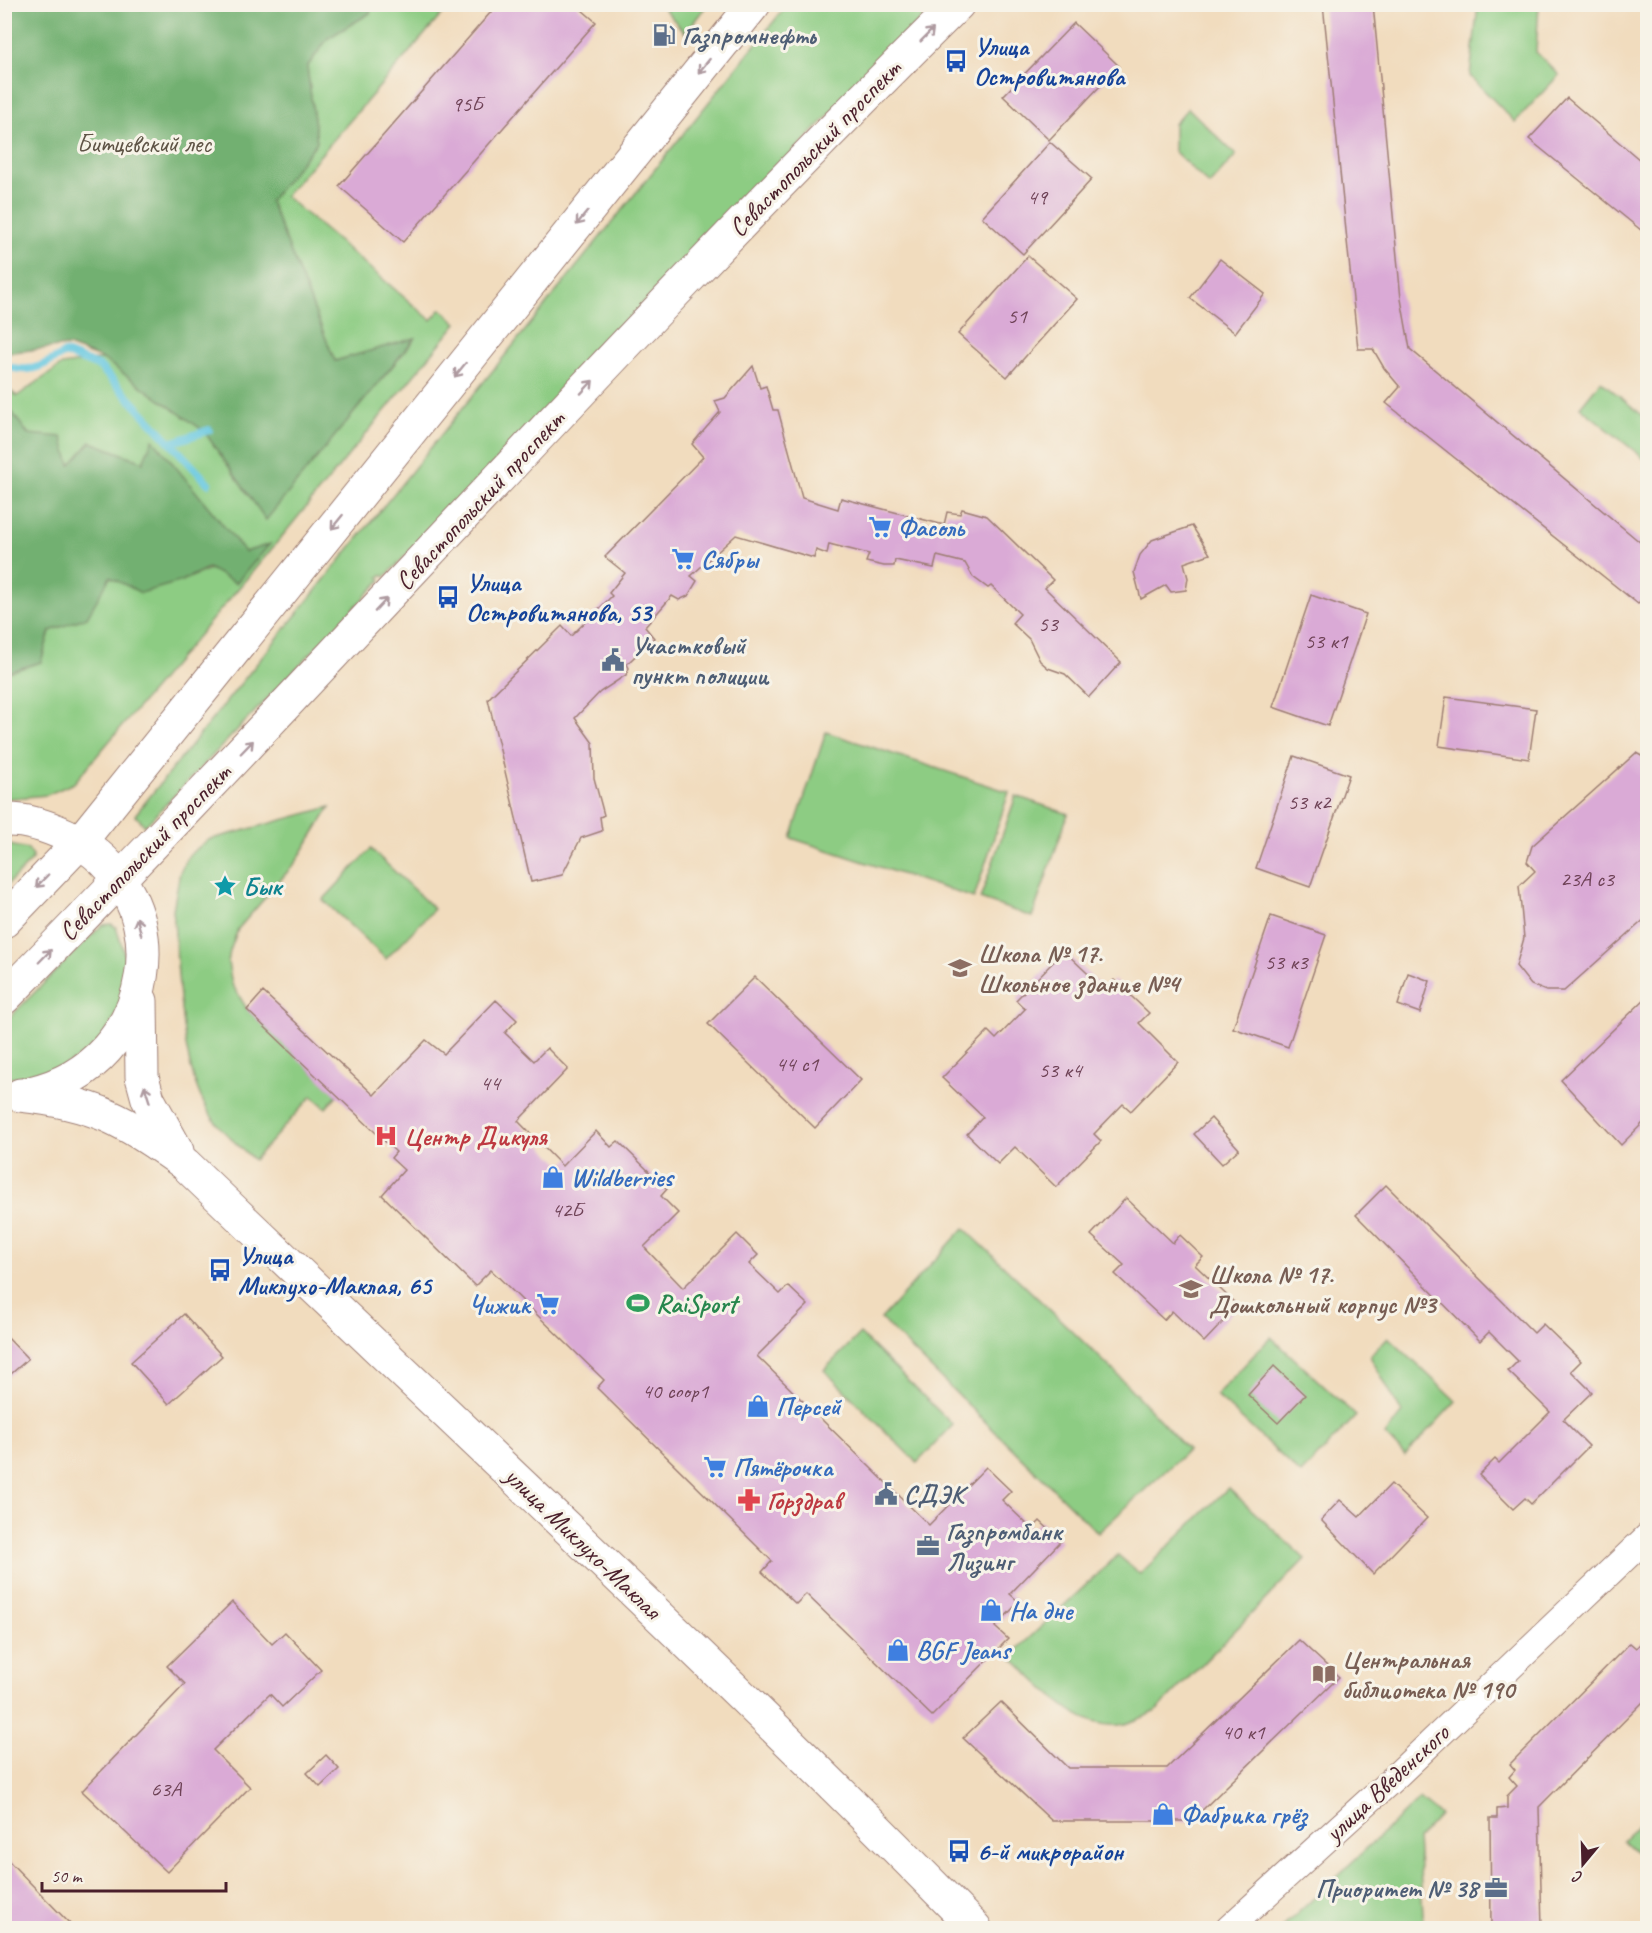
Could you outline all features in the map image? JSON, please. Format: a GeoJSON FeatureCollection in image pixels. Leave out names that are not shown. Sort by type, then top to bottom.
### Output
{"type":"FeatureCollection","features":[{"type":"Feature","properties":{"kind":"main road","name":"Севастопольский проспект"},"geometry":{"type":"LineString","coordinates":[[4,921],[80,842],[754,4]]}},
{"type":"Feature","properties":{"kind":"main road","name":"Севастопольский проспект"},"geometry":{"type":"LineString","coordinates":[[4,998],[120,880],[771,192],[958,4]]}},
{"type":"Feature","properties":{"kind":"main road"},"geometry":{"type":"LineString","coordinates":[[4,820],[15,819],[49,826],[80,842],[102,859],[120,880],[135,910],[143,942],[142,975],[133,1008],[121,1034],[102,1057],[78,1076],[52,1088],[12,1095]]}},
{"type":"Feature","properties":{"kind":"main road","name":"улица Миклухо-Маклая"},"geometry":{"type":"LineString","coordinates":[[142,975],[142,1077],[158,1120],[184,1164]]}},
{"type":"Feature","properties":{"kind":"main road","name":"улица Миклухо-Маклая"},"geometry":{"type":"LineString","coordinates":[[12,1095],[61,1099],[94,1108],[143,1133],[184,1164],[550,1510],[854,1805],[975,1929]]}},
{"type":"Feature","properties":{"kind":"street","name":"улица Введенского"},"geometry":{"type":"LineString","coordinates":[[1229,1929],[1396,1776],[1647,1536]]}},
{"type":"Feature","properties":{"kind":"green space","name":"Битцевский лес"},"geometry":{"type":"Polygon","coordinates":[[[5,4],[372,5],[370,13],[328,38],[307,67],[317,142],[270,201],[335,361],[415,338],[266,520],[204,431],[103,359],[68,346],[5,353],[5,4]]]}},
{"type":"Feature","properties":{"kind":"green space"},"geometry":{"type":"Polygon","coordinates":[[[372,5],[450,5],[285,196],[431,320],[441,309],[457,323],[270,551],[74,783],[47,795],[5,799],[5,673],[41,662],[50,631],[87,617],[110,576],[179,582],[268,545],[245,552],[153,440],[143,462],[91,442],[70,466],[27,432],[18,422],[11,411],[5,386],[17,396],[62,365],[103,359],[204,431],[266,519],[415,339],[335,361],[270,201],[317,142],[307,67],[328,38],[370,13],[372,5]]]}},
{"type":"Feature","properties":{"kind":"green space"},"geometry":{"type":"Polygon","coordinates":[[[661,5],[707,5],[685,33],[661,5]]]}},
{"type":"Feature","properties":{"kind":"green space"},"geometry":{"type":"Polygon","coordinates":[[[787,5],[935,5],[385,577],[382,575],[379,577],[381,580],[145,826],[135,815],[787,5]]]}},
{"type":"Feature","properties":{"kind":"green space"},"geometry":{"type":"Polygon","coordinates":[[[1478,5],[1539,5],[1536,52],[1559,75],[1515,122],[1470,76],[1478,5]]]}},
{"type":"Feature","properties":{"kind":"green space"},"geometry":{"type":"Polygon","coordinates":[[[1188,108],[1236,155],[1209,185],[1174,151],[1174,124],[1188,108]]]}},
{"type":"Feature","properties":{"kind":"green space"},"geometry":{"type":"Polygon","coordinates":[[[1601,381],[1647,419],[1647,461],[1580,407],[1601,381]]]}},
{"type":"Feature","properties":{"kind":"green space"},"geometry":{"type":"Polygon","coordinates":[[[5,402],[28,434],[62,437],[70,465],[91,442],[143,462],[153,439],[245,552],[270,544],[236,583],[208,568],[179,582],[141,593],[110,577],[87,617],[50,631],[41,662],[5,673],[4,541],[10,540],[4,534],[5,402]]]}},
{"type":"Feature","properties":{"kind":"green space"},"geometry":{"type":"Polygon","coordinates":[[[826,732],[1009,792],[974,898],[791,838],[826,732]]]}},
{"type":"Feature","properties":{"kind":"green space"},"geometry":{"type":"Polygon","coordinates":[[[1016,796],[1068,814],[1032,917],[980,899],[1016,796]]]}},
{"type":"Feature","properties":{"kind":"green space"},"geometry":{"type":"Polygon","coordinates":[[[330,807],[296,862],[238,929],[228,963],[232,984],[247,1009],[337,1095],[326,1108],[312,1096],[254,1160],[228,1136],[211,1116],[197,1089],[190,1065],[181,1013],[173,910],[180,872],[189,855],[208,840],[330,807]]]}},
{"type":"Feature","properties":{"kind":"green space"},"geometry":{"type":"Polygon","coordinates":[[[5,844],[28,849],[33,856],[31,861],[5,887],[5,844]]]}},
{"type":"Feature","properties":{"kind":"green space"},"geometry":{"type":"Polygon","coordinates":[[[371,849],[434,909],[386,959],[323,900],[371,849]]]}},
{"type":"Feature","properties":{"kind":"green space"},"geometry":{"type":"Polygon","coordinates":[[[111,924],[116,927],[122,947],[128,982],[119,1008],[102,1038],[91,1050],[50,1072],[28,1077],[5,1077],[5,1022],[102,925],[111,924]]]}},
{"type":"Feature","properties":{"kind":"green space"},"geometry":{"type":"Polygon","coordinates":[[[964,1228],[1114,1371],[1188,1450],[1098,1533],[881,1319],[964,1228]]]}},
{"type":"Feature","properties":{"kind":"green space"},"geometry":{"type":"Polygon","coordinates":[[[860,1334],[953,1425],[917,1463],[824,1370],[860,1334]]]}},
{"type":"Feature","properties":{"kind":"green space"},"geometry":{"type":"Polygon","coordinates":[[[1271,1337],[1356,1416],[1301,1474],[1216,1395],[1271,1337]]]}},
{"type":"Feature","properties":{"kind":"green space"},"geometry":{"type":"Polygon","coordinates":[[[1388,1337],[1456,1401],[1405,1456],[1385,1435],[1402,1413],[1370,1356],[1388,1337]]]}},
{"type":"Feature","properties":{"kind":"green space"},"geometry":{"type":"Polygon","coordinates":[[[1228,1488],[1305,1559],[1155,1712],[1125,1724],[1108,1725],[1092,1721],[1062,1704],[1010,1656],[1118,1555],[1140,1574],[1228,1488]]]}},
{"type":"Feature","properties":{"kind":"green space"},"geometry":{"type":"Polygon","coordinates":[[[1419,1799],[1440,1815],[1418,1839],[1424,1928],[1282,1928],[1419,1799]]]}},
{"type":"Feature","properties":{"kind":"green space"},"geometry":{"type":"Polygon","coordinates":[[[1647,1816],[1647,1846],[1638,1854],[1623,1840],[1647,1816]]]}},
{"type":"Feature","properties":{"kind":"building"},"geometry":{"type":"Polygon","coordinates":[[[498,4],[575,4],[596,22],[403,242],[339,186],[498,4]]]}},
{"type":"Feature","properties":{"kind":"building"},"geometry":{"type":"Polygon","coordinates":[[[1323,4],[1373,4],[1401,299],[1410,349],[1647,548],[1647,591],[1638,604],[1386,403],[1400,387],[1384,368],[1373,349],[1358,349],[1323,4]]]}},
{"type":"Feature","properties":{"kind":"building"},"geometry":{"type":"Polygon","coordinates":[[[1074,23],[1119,66],[1049,140],[1003,96],[1074,23]]]}},
{"type":"Feature","properties":{"kind":"building"},"geometry":{"type":"Polygon","coordinates":[[[1567,98],[1647,166],[1647,235],[1529,139],[1567,98]]]}},
{"type":"Feature","properties":{"kind":"building"},"geometry":{"type":"Polygon","coordinates":[[[1050,142],[1092,179],[1023,254],[982,217],[1050,142]]]}},
{"type":"Feature","properties":{"kind":"building"},"geometry":{"type":"Polygon","coordinates":[[[1028,256],[1077,299],[1007,377],[958,334],[1028,256]]]}},
{"type":"Feature","properties":{"kind":"building"},"geometry":{"type":"Polygon","coordinates":[[[1220,259],[1265,294],[1235,333],[1190,298],[1220,259]]]}},
{"type":"Feature","properties":{"kind":"building"},"geometry":{"type":"Polygon","coordinates":[[[753,366],[760,388],[766,386],[773,410],[778,410],[802,498],[838,509],[841,498],[944,525],[947,512],[960,514],[962,509],[987,516],[1053,580],[1045,588],[1121,662],[1089,697],[1065,674],[1048,668],[1040,661],[1029,639],[1012,623],[1020,614],[991,586],[988,588],[973,577],[965,563],[937,556],[934,568],[895,560],[894,566],[884,566],[866,562],[869,554],[829,544],[827,554],[816,550],[814,558],[736,535],[691,576],[697,581],[688,596],[679,600],[672,596],[645,627],[654,638],[627,664],[629,668],[626,675],[600,692],[575,718],[593,743],[594,778],[604,815],[600,817],[602,831],[581,838],[562,875],[531,882],[488,699],[562,626],[571,636],[612,596],[609,593],[625,573],[605,557],[703,457],[692,444],[720,412],[715,401],[725,398],[753,366]]]}},
{"type":"Feature","properties":{"kind":"building"},"geometry":{"type":"Polygon","coordinates":[[[1192,526],[1210,554],[1184,563],[1188,578],[1186,590],[1171,592],[1166,585],[1141,599],[1134,572],[1140,555],[1152,540],[1192,526]]]}},
{"type":"Feature","properties":{"kind":"building"},"geometry":{"type":"Polygon","coordinates":[[[1311,595],[1366,614],[1328,726],[1273,707],[1311,595]]]}},
{"type":"Feature","properties":{"kind":"building"},"geometry":{"type":"Polygon","coordinates":[[[1446,697],[1536,709],[1529,759],[1439,746],[1446,697]]]}},
{"type":"Feature","properties":{"kind":"building"},"geometry":{"type":"Polygon","coordinates":[[[1636,753],[1647,759],[1647,917],[1564,991],[1546,991],[1531,985],[1516,966],[1524,938],[1519,886],[1535,871],[1527,862],[1532,846],[1636,753]]]}},
{"type":"Feature","properties":{"kind":"building"},"geometry":{"type":"Polygon","coordinates":[[[1294,756],[1349,775],[1310,887],[1256,868],[1294,756]]]}},
{"type":"Feature","properties":{"kind":"building"},"geometry":{"type":"Polygon","coordinates":[[[1271,916],[1326,935],[1288,1047],[1233,1028],[1271,916]]]}},
{"type":"Feature","properties":{"kind":"building"},"geometry":{"type":"Polygon","coordinates":[[[1064,951],[1105,990],[1114,980],[1149,1013],[1139,1023],[1178,1062],[1131,1111],[1123,1104],[1094,1134],[1101,1141],[1056,1187],[1015,1147],[998,1164],[967,1134],[983,1117],[942,1078],[988,1031],[996,1039],[1025,1009],[1016,1000],[1064,951]]]}},
{"type":"Feature","properties":{"kind":"building"},"geometry":{"type":"Polygon","coordinates":[[[1408,973],[1430,981],[1420,1013],[1398,1005],[1408,973]]]}},
{"type":"Feature","properties":{"kind":"building"},"geometry":{"type":"Polygon","coordinates":[[[755,977],[861,1080],[815,1128],[708,1024],[755,977]]]}},
{"type":"Feature","properties":{"kind":"building"},"geometry":{"type":"Polygon","coordinates":[[[263,992],[374,1095],[426,1040],[444,1054],[496,1000],[517,1020],[505,1033],[534,1061],[547,1048],[568,1069],[518,1121],[562,1166],[596,1131],[611,1147],[618,1141],[667,1189],[661,1196],[678,1213],[644,1247],[683,1288],[737,1234],[758,1255],[749,1264],[780,1294],[788,1286],[808,1305],[757,1356],[929,1525],[986,1467],[1011,1491],[1002,1500],[1032,1529],[1040,1521],[1061,1541],[1010,1594],[1019,1602],[995,1627],[1008,1639],[932,1716],[806,1594],[796,1604],[762,1572],[772,1561],[597,1388],[604,1380],[491,1270],[475,1286],[382,1195],[404,1170],[391,1158],[396,1152],[247,1010],[263,992]]]}},
{"type":"Feature","properties":{"kind":"building"},"geometry":{"type":"Polygon","coordinates":[[[1647,997],[1647,1119],[1621,1145],[1561,1080],[1647,997]]]}},
{"type":"Feature","properties":{"kind":"building"},"geometry":{"type":"Polygon","coordinates":[[[1211,1118],[1239,1149],[1222,1164],[1194,1134],[1211,1118]]]}},
{"type":"Feature","properties":{"kind":"building"},"geometry":{"type":"Polygon","coordinates":[[[1386,1185],[1534,1333],[1543,1324],[1581,1361],[1571,1371],[1592,1392],[1563,1420],[1589,1446],[1531,1504],[1525,1498],[1513,1509],[1479,1475],[1495,1459],[1499,1463],[1550,1412],[1508,1371],[1518,1361],[1489,1332],[1480,1341],[1356,1215],[1386,1185]]]}},
{"type":"Feature","properties":{"kind":"building"},"geometry":{"type":"Polygon","coordinates":[[[1126,1198],[1173,1243],[1180,1235],[1203,1257],[1195,1265],[1238,1306],[1204,1342],[1172,1311],[1164,1320],[1115,1274],[1124,1265],[1091,1235],[1126,1198]]]}},
{"type":"Feature","properties":{"kind":"building"},"geometry":{"type":"Polygon","coordinates":[[[184,1314],[222,1356],[169,1404],[131,1362],[184,1314]]]}},
{"type":"Feature","properties":{"kind":"building"},"geometry":{"type":"Polygon","coordinates":[[[4,1334],[28,1359],[4,1380],[4,1334]]]}},
{"type":"Feature","properties":{"kind":"building"},"geometry":{"type":"Polygon","coordinates":[[[1274,1366],[1305,1395],[1278,1423],[1248,1395],[1274,1366]]]}},
{"type":"Feature","properties":{"kind":"building"},"geometry":{"type":"Polygon","coordinates":[[[1391,1484],[1427,1518],[1373,1574],[1321,1520],[1340,1500],[1359,1517],[1391,1484]]]}},
{"type":"Feature","properties":{"kind":"building"},"geometry":{"type":"Polygon","coordinates":[[[232,1602],[272,1644],[285,1632],[321,1670],[282,1707],[270,1694],[213,1750],[250,1787],[167,1872],[82,1791],[185,1684],[167,1666],[232,1602]]]}},
{"type":"Feature","properties":{"kind":"building"},"geometry":{"type":"Polygon","coordinates":[[[1647,1637],[1647,1698],[1539,1807],[1542,1929],[1491,1929],[1490,1818],[1497,1818],[1497,1809],[1507,1808],[1507,1796],[1517,1786],[1509,1777],[1515,1770],[1510,1764],[1630,1643],[1636,1648],[1647,1637]]]}},
{"type":"Feature","properties":{"kind":"building"},"geometry":{"type":"Polygon","coordinates":[[[1299,1640],[1339,1677],[1191,1821],[1052,1821],[963,1738],[1001,1702],[1068,1768],[1167,1768],[1299,1640]]]}},
{"type":"Feature","properties":{"kind":"building"},"geometry":{"type":"Polygon","coordinates":[[[326,1755],[339,1769],[320,1787],[307,1773],[326,1755]]]}},
{"type":"Feature","properties":{"kind":"building"},"geometry":{"type":"Polygon","coordinates":[[[4,1856],[75,1929],[4,1929],[4,1856]]]}},
{"type":"Feature","properties":{"kind":"waterway"},"geometry":{"type":"LineString","coordinates":[[4,365],[21,369],[36,368],[65,353],[100,367],[208,483]]}},
{"type":"Feature","properties":{"kind":"waterway"},"geometry":{"type":"LineString","coordinates":[[171,443],[209,430]]}},
{"type":"Feature","properties":{"kind":"place","name":"Газпромнефть"},"geometry":{"type":"Point","coordinates":[664,35]}},
{"type":"Feature","properties":{"kind":"place","name":"Улица Островитянова"},"geometry":{"type":"Point","coordinates":[956,61]}},
{"type":"Feature","properties":{"kind":"place","name":"Фасоль"},"geometry":{"type":"Point","coordinates":[880,527]}},
{"type":"Feature","properties":{"kind":"place","name":"Сябры"},"geometry":{"type":"Point","coordinates":[683,559]}},
{"type":"Feature","properties":{"kind":"place","name":"Улица Островитянова, 53"},"geometry":{"type":"Point","coordinates":[448,597]}},
{"type":"Feature","properties":{"kind":"place","name":"Участковый пункт полиции"},"geometry":{"type":"Point","coordinates":[613,660]}},
{"type":"Feature","properties":{"kind":"place","name":"Бык"},"geometry":{"type":"Point","coordinates":[225,886]}},
{"type":"Feature","properties":{"kind":"place","name":"Школа № 17. Школьное здание №4"},"geometry":{"type":"Point","coordinates":[960,968]}},
{"type":"Feature","properties":{"kind":"place","name":"Центр Дикуля"},"geometry":{"type":"Point","coordinates":[386,1136]}},
{"type":"Feature","properties":{"kind":"place","name":"Wildberries"},"geometry":{"type":"Point","coordinates":[553,1177]}},
{"type":"Feature","properties":{"kind":"place","name":"Улица Миклухо-Маклая, 65"},"geometry":{"type":"Point","coordinates":[220,1270]}},
{"type":"Feature","properties":{"kind":"place","name":"Школа № 17. Дошкольный корпус №3"},"geometry":{"type":"Point","coordinates":[1191,1289]}},
{"type":"Feature","properties":{"kind":"place","name":"RaiSport"},"geometry":{"type":"Point","coordinates":[638,1303]}},
{"type":"Feature","properties":{"kind":"place","name":"Чижик"},"geometry":{"type":"Point","coordinates":[548,1304]}},
{"type":"Feature","properties":{"kind":"place","name":"Персей"},"geometry":{"type":"Point","coordinates":[758,1406]}},
{"type":"Feature","properties":{"kind":"place","name":"Пятёрочка"},"geometry":{"type":"Point","coordinates":[715,1467]}},
{"type":"Feature","properties":{"kind":"place","name":"СДЭК"},"geometry":{"type":"Point","coordinates":[886,1494]}},
{"type":"Feature","properties":{"kind":"place","name":"Горздрав"},"geometry":{"type":"Point","coordinates":[749,1500]}},
{"type":"Feature","properties":{"kind":"place","name":"Газпромбанк Лизинг"},"geometry":{"type":"Point","coordinates":[928,1546]}},
{"type":"Feature","properties":{"kind":"place","name":"На дне"},"geometry":{"type":"Point","coordinates":[991,1610]}},
{"type":"Feature","properties":{"kind":"place","name":"BGF Jeans"},"geometry":{"type":"Point","coordinates":[898,1650]}},
{"type":"Feature","properties":{"kind":"place","name":"Центральная библиотека № 190"},"geometry":{"type":"Point","coordinates":[1324,1674]}},
{"type":"Feature","properties":{"kind":"place","name":"Фабрика грёз"},"geometry":{"type":"Point","coordinates":[1163,1814]}},
{"type":"Feature","properties":{"kind":"place","name":"6-й микрорайон"},"geometry":{"type":"Point","coordinates":[959,1851]}},
{"type":"Feature","properties":{"kind":"place","name":"Приоритет № 38"},"geometry":{"type":"Point","coordinates":[1496,1888]}}]}
